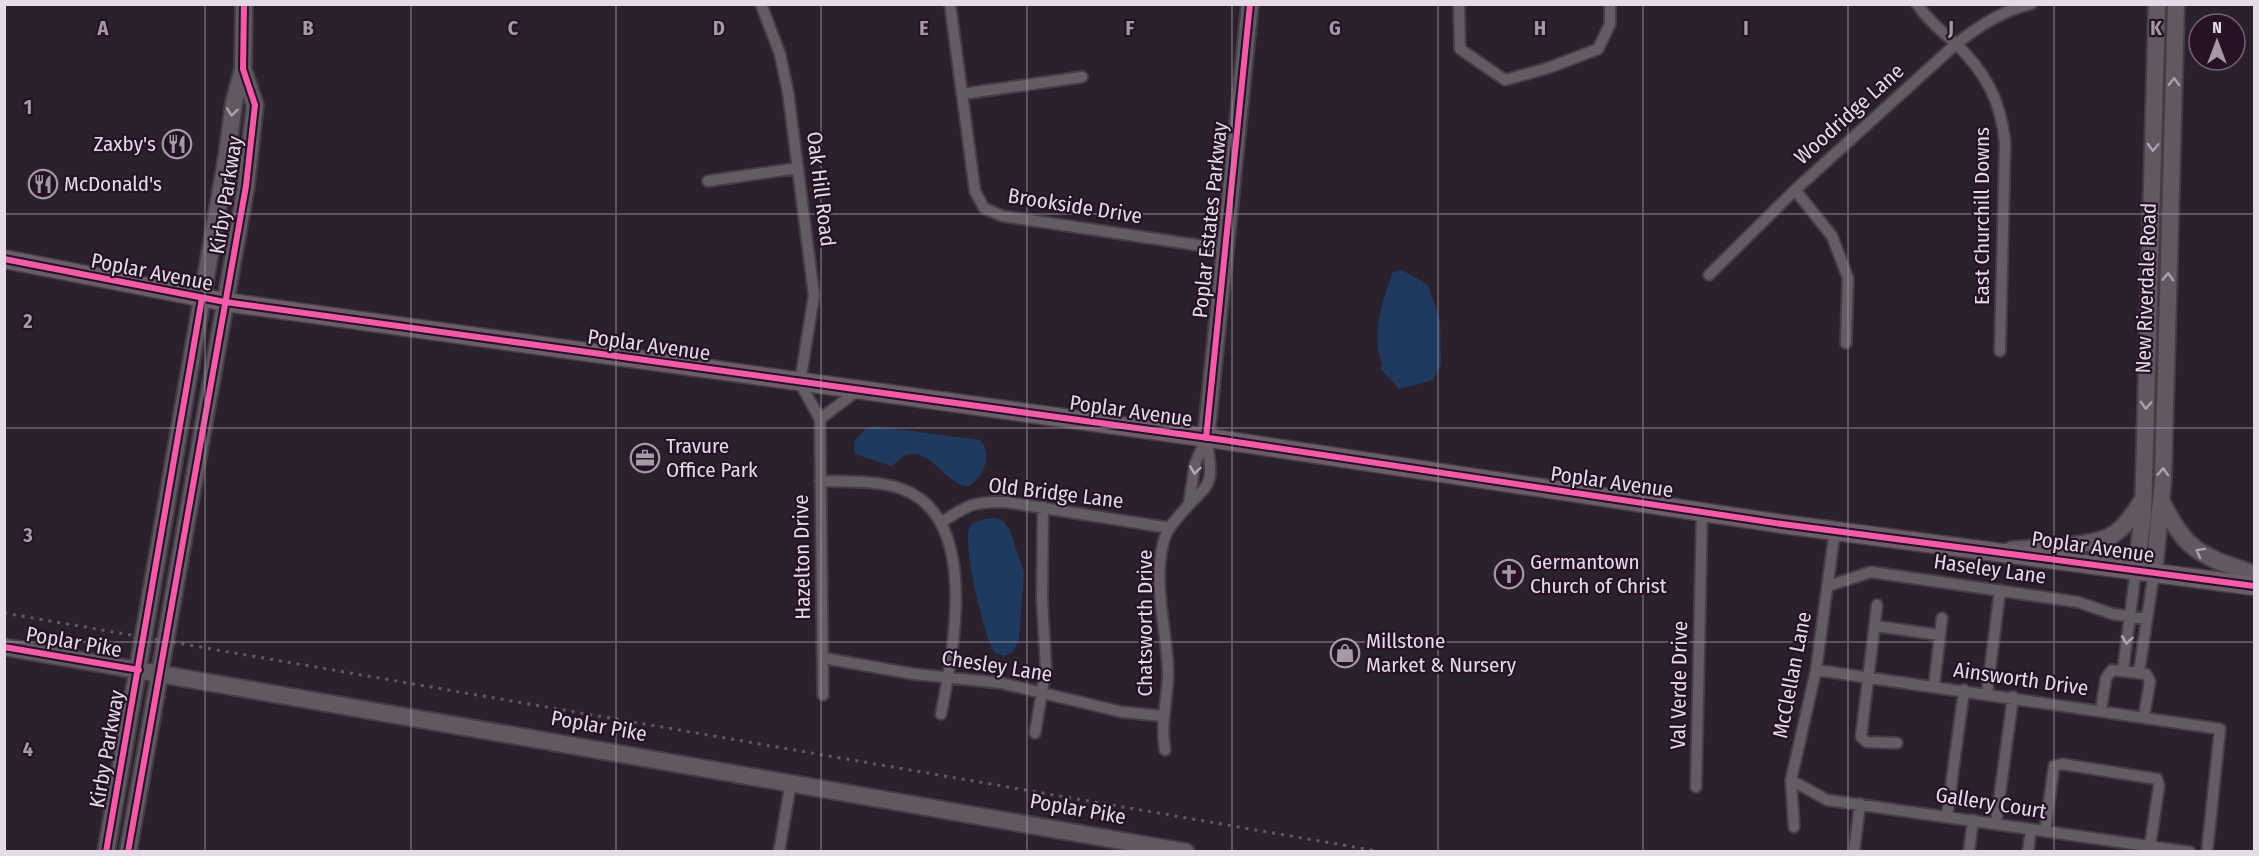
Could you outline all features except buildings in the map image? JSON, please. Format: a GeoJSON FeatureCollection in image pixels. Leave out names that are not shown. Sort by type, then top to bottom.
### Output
{"type":"FeatureCollection","features":[{"type":"Feature","properties":{"kind":"main road","name":"Kirby Parkway"},"geometry":{"type":"LineString","coordinates":[[106,852],[227,155],[234,102],[243,69],[244,4]]}},
{"type":"Feature","properties":{"kind":"main road","name":"Poplar Estates Parkway"},"geometry":{"type":"LineString","coordinates":[[1206,438],[1250,4]]}},
{"type":"Feature","properties":{"kind":"main road","name":"New Riverdale Road"},"geometry":{"type":"LineString","coordinates":[[2145,571],[2144,498],[2157,4]]}},
{"type":"Feature","properties":{"kind":"main road","name":"New Riverdale Road"},"geometry":{"type":"LineString","coordinates":[[2145,571],[2161,500],[2176,4]]}},
{"type":"Feature","properties":{"kind":"main road","name":"Kirby Parkway"},"geometry":{"type":"LineString","coordinates":[[128,852],[225,302],[254,123],[255,105],[243,69]]}},
{"type":"Feature","properties":{"kind":"main road","name":"Poplar Avenue"},"geometry":{"type":"LineString","coordinates":[[4,259],[225,302],[1206,438],[1702,512],[2254,586]]}},
{"type":"Feature","properties":{"kind":"main road"},"geometry":{"type":"LineString","coordinates":[[1999,552],[2103,540],[2118,532],[2133,517],[2144,498]]}},
{"type":"Feature","properties":{"kind":"main road"},"geometry":{"type":"LineString","coordinates":[[2161,500],[2175,529],[2189,545],[2211,558],[2254,574]]}},
{"type":"Feature","properties":{"kind":"main road","name":"Poplar Pike"},"geometry":{"type":"LineString","coordinates":[[4,646],[791,782],[1120,845],[1186,852]]}},
{"type":"Feature","properties":{"kind":"street","name":"Oak Hill Road"},"geometry":{"type":"LineString","coordinates":[[761,4],[780,54],[788,92],[814,295],[800,383]]}},
{"type":"Feature","properties":{"kind":"street","name":"Brookside Drive"},"geometry":{"type":"LineString","coordinates":[[950,4],[975,191],[984,208],[1002,216],[1224,249]]}},
{"type":"Feature","properties":{"kind":"street"},"geometry":{"type":"LineString","coordinates":[[1459,4],[1460,44],[1463,53],[1505,80],[1548,68],[1598,48],[1610,24],[1610,4]]}},
{"type":"Feature","properties":{"kind":"street","name":"East Churchill Downs"},"geometry":{"type":"LineString","coordinates":[[1917,4],[1956,44],[1994,92],[2002,118],[2005,143],[2000,351]]}},
{"type":"Feature","properties":{"kind":"street","name":"Woodridge Lane"},"geometry":{"type":"LineString","coordinates":[[1709,275],[1795,190],[1956,44],[1984,22],[2031,4]]}},
{"type":"Feature","properties":{"kind":"street"},"geometry":{"type":"LineString","coordinates":[[962,94],[1082,77]]}},
{"type":"Feature","properties":{"kind":"street"},"geometry":{"type":"LineString","coordinates":[[708,181],[798,168]]}},
{"type":"Feature","properties":{"kind":"street"},"geometry":{"type":"LineString","coordinates":[[1795,190],[1832,236],[1848,278],[1846,343]]}},
{"type":"Feature","properties":{"kind":"street","name":"Hazelton Drive"},"geometry":{"type":"LineString","coordinates":[[800,383],[820,419],[823,695]]}},
{"type":"Feature","properties":{"kind":"street"},"geometry":{"type":"LineString","coordinates":[[820,419],[857,391]]}},
{"type":"Feature","properties":{"kind":"street"},"geometry":{"type":"LineString","coordinates":[[1188,505],[1195,464],[1206,438]]}},
{"type":"Feature","properties":{"kind":"street","name":"Chatsworth Drive"},"geometry":{"type":"LineString","coordinates":[[1165,750],[1162,734],[1168,670],[1160,602],[1164,538],[1188,505],[1207,488],[1211,465],[1206,438]]}},
{"type":"Feature","properties":{"kind":"street"},"geometry":{"type":"LineString","coordinates":[[820,481],[884,484],[904,489],[922,500],[942,522],[951,546],[955,604],[948,677],[941,714]]}},
{"type":"Feature","properties":{"kind":"street","name":"Old Bridge Lane"},"geometry":{"type":"LineString","coordinates":[[942,522],[964,508],[981,501],[1043,507],[1170,528]]}},
{"type":"Feature","properties":{"kind":"street"},"geometry":{"type":"LineString","coordinates":[[1035,733],[1043,691],[1046,646],[1042,600],[1043,507]]}},
{"type":"Feature","properties":{"kind":"street","name":"Val Verde Drive"},"geometry":{"type":"LineString","coordinates":[[1696,787],[1702,512]]}},
{"type":"Feature","properties":{"kind":"street","name":"McClellan Lane"},"geometry":{"type":"LineString","coordinates":[[1794,827],[1791,780],[1816,670],[1835,530]]}},
{"type":"Feature","properties":{"kind":"street"},"geometry":{"type":"LineString","coordinates":[[2123,669],[2131,617],[2145,571]]}},
{"type":"Feature","properties":{"kind":"street"},"geometry":{"type":"LineString","coordinates":[[2139,672],[2146,620],[2145,571]]}},
{"type":"Feature","properties":{"kind":"street","name":"Haseley Lane"},"geometry":{"type":"LineString","coordinates":[[1828,586],[1871,572],[2078,602],[2146,620]]}},
{"type":"Feature","properties":{"kind":"street"},"geometry":{"type":"LineString","coordinates":[[1987,693],[2000,590]]}},
{"type":"Feature","properties":{"kind":"street"},"geometry":{"type":"LineString","coordinates":[[1877,605],[1861,737],[1867,742],[1897,743]]}},
{"type":"Feature","properties":{"kind":"street"},"geometry":{"type":"LineString","coordinates":[[1934,686],[1942,618]]}},
{"type":"Feature","properties":{"kind":"street"},"geometry":{"type":"LineString","coordinates":[[1875,626],[1940,635]]}},
{"type":"Feature","properties":{"kind":"street","name":"Chesley Lane"},"geometry":{"type":"LineString","coordinates":[[823,658],[914,674],[1043,691],[1122,712],[1163,716]]}},
{"type":"Feature","properties":{"kind":"street"},"geometry":{"type":"LineString","coordinates":[[2101,710],[2106,678],[2112,670],[2123,669],[2146,674],[2150,681],[2144,716]]}},
{"type":"Feature","properties":{"kind":"street","name":"Ainsworth Drive"},"geometry":{"type":"LineString","coordinates":[[1816,670],[1987,693],[2220,729],[2207,852]]}},
{"type":"Feature","properties":{"kind":"street"},"geometry":{"type":"LineString","coordinates":[[1947,816],[1964,690]]}},
{"type":"Feature","properties":{"kind":"street"},"geometry":{"type":"LineString","coordinates":[[1996,823],[2013,698]]}},
{"type":"Feature","properties":{"kind":"street"},"geometry":{"type":"LineString","coordinates":[[2045,831],[2054,766],[2062,764],[2157,779],[2159,786],[2148,848]]}},
{"type":"Feature","properties":{"kind":"street","name":"Gallery Court"},"geometry":{"type":"LineString","coordinates":[[1791,780],[1827,800],[1996,823],[2148,848],[2190,852]]}},
{"type":"Feature","properties":{"kind":"street"},"geometry":{"type":"LineString","coordinates":[[779,852],[791,782]]}},
{"type":"Feature","properties":{"kind":"street"},"geometry":{"type":"LineString","coordinates":[[1854,852],[1860,804]]}},
{"type":"Feature","properties":{"kind":"street"},"geometry":{"type":"LineString","coordinates":[[1969,852],[1973,820]]}},
{"type":"Feature","properties":{"kind":"street"},"geometry":{"type":"LineString","coordinates":[[2028,852],[2031,829]]}},
{"type":"Feature","properties":{"kind":"water"},"geometry":{"type":"Polygon","coordinates":[[[1402,270],[1428,285],[1440,320],[1441,365],[1433,380],[1399,389],[1380,368],[1382,364],[1378,330],[1382,306],[1393,272],[1402,270]]]}},
{"type":"Feature","properties":{"kind":"water"},"geometry":{"type":"Polygon","coordinates":[[[874,426],[980,440],[986,452],[985,465],[979,477],[969,486],[953,480],[924,456],[906,455],[891,466],[855,454],[854,442],[865,429],[874,426]]]}},
{"type":"Feature","properties":{"kind":"water"},"geometry":{"type":"Polygon","coordinates":[[[996,518],[1003,521],[1010,531],[1024,572],[1019,640],[1012,653],[1003,656],[994,652],[985,628],[971,568],[968,535],[972,524],[996,518]]]}},
{"type":"Feature","properties":{"kind":"railway"},"geometry":{"type":"LineString","coordinates":[[4,613],[1383,852]]}},
{"type":"Feature","properties":{"kind":"cycle path"},"geometry":{"type":"LineString","coordinates":[[128,852],[246,186],[255,105],[243,69],[244,4]]}},
{"type":"Feature","properties":{"kind":"cycle path"},"geometry":{"type":"LineString","coordinates":[[1206,438],[1250,4]]}},
{"type":"Feature","properties":{"kind":"cycle path"},"geometry":{"type":"LineString","coordinates":[[4,259],[225,302],[1223,440],[1782,524],[2254,586]]}},
{"type":"Feature","properties":{"kind":"cycle path"},"geometry":{"type":"LineString","coordinates":[[106,852],[202,298]]}},
{"type":"Feature","properties":{"kind":"cycle path"},"geometry":{"type":"LineString","coordinates":[[4,647],[139,670]]}},
{"type":"Feature","properties":{"kind":"place","name":"Zaxby's"},"geometry":{"type":"Point","coordinates":[177,144]}},
{"type":"Feature","properties":{"kind":"place","name":"McDonald's"},"geometry":{"type":"Point","coordinates":[43,184]}},
{"type":"Feature","properties":{"kind":"place","name":"Travure Office Park"},"geometry":{"type":"Point","coordinates":[645,458]}},
{"type":"Feature","properties":{"kind":"place","name":"Germantown Church of Christ"},"geometry":{"type":"Point","coordinates":[1509,574]}},
{"type":"Feature","properties":{"kind":"place","name":"Millstone Market & Nursery"},"geometry":{"type":"Point","coordinates":[1345,653]}}]}
